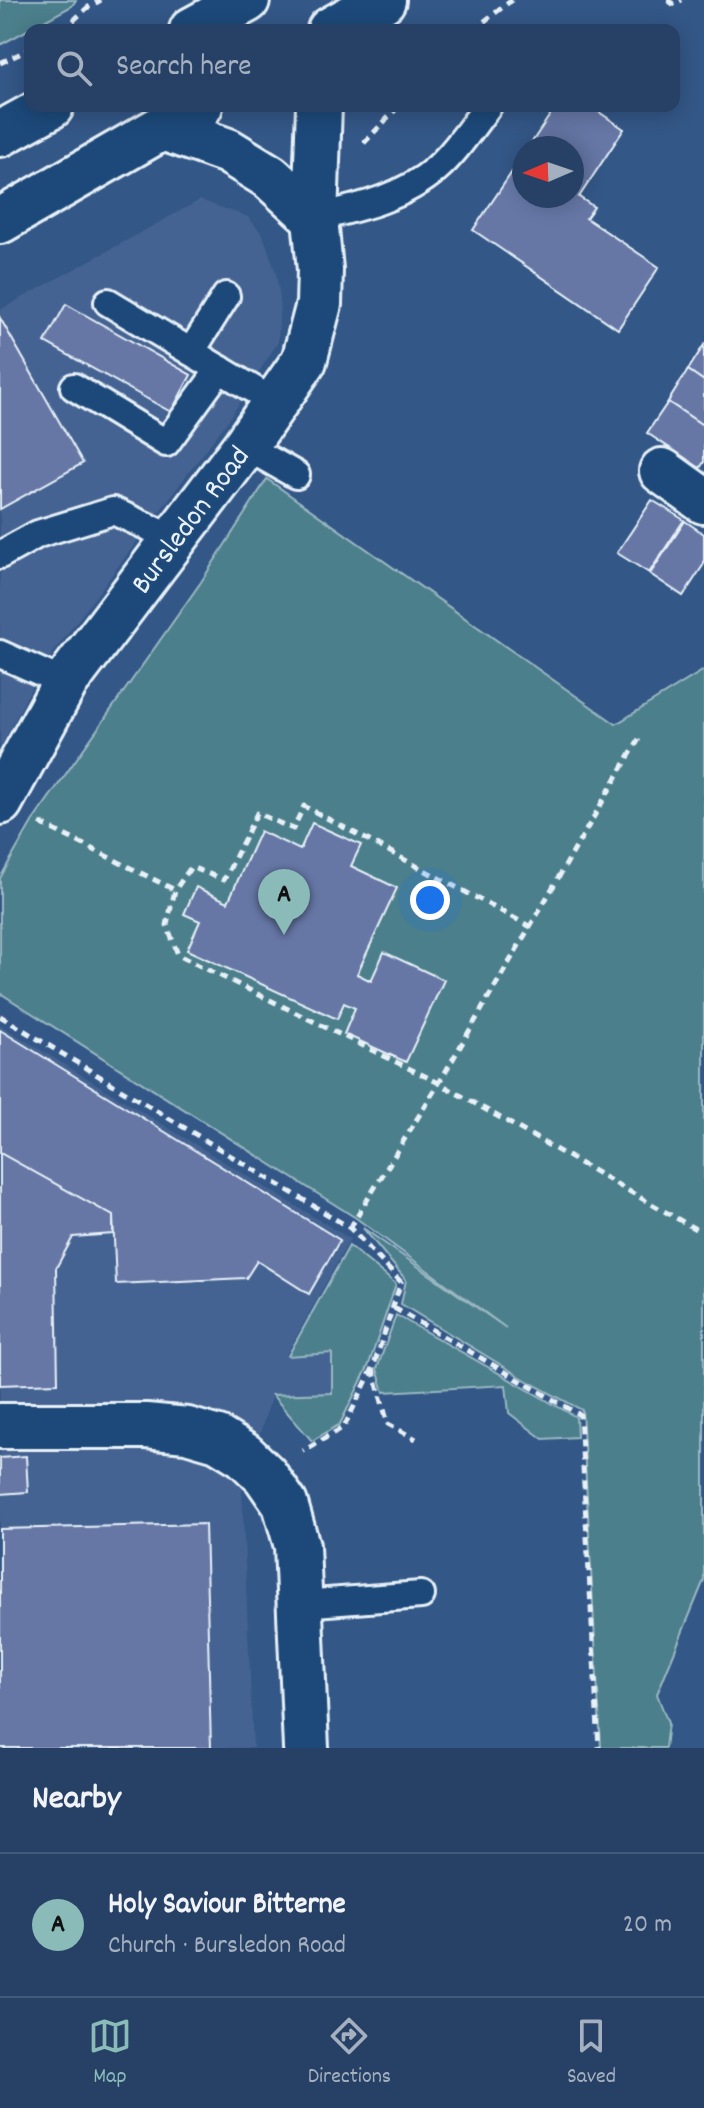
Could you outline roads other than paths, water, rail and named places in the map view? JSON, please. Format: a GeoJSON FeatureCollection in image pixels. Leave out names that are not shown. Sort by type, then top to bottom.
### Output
{"type":"FeatureCollection","features":[{"type":"Feature","properties":{"kind":"street"},"geometry":{"type":"LineString","coordinates":[[203,24],[247,0]]}},
{"type":"Feature","properties":{"kind":"street"},"geometry":{"type":"LineString","coordinates":[[341,24],[383,0]]}},
{"type":"Feature","properties":{"kind":"street"},"geometry":{"type":"LineString","coordinates":[[0,134],[40,112]]}},
{"type":"Feature","properties":{"kind":"street"},"geometry":{"type":"LineString","coordinates":[[0,221],[190,112]]}},
{"type":"Feature","properties":{"kind":"street","name":"Bursledon Road"},"geometry":{"type":"LineString","coordinates":[[14,809],[65,683],[245,446],[304,361],[319,304],[320,270],[315,218],[319,112]]}},
{"type":"Feature","properties":{"kind":"street"},"geometry":{"type":"LineString","coordinates":[[163,128],[228,151],[270,177],[315,218]]}},
{"type":"Feature","properties":{"kind":"street"},"geometry":{"type":"LineString","coordinates":[[662,471],[704,501]]}},
{"type":"Feature","properties":{"kind":"street"},"geometry":{"type":"LineString","coordinates":[[0,1426],[146,1426],[187,1430],[218,1439],[244,1455],[265,1475],[285,1504],[297,1546],[306,1748]]}},
{"type":"Feature","properties":{"kind":"lane"},"geometry":{"type":"LineString","coordinates":[[315,218],[362,207],[414,186],[438,168],[483,112]]}},
{"type":"Feature","properties":{"kind":"lane"},"geometry":{"type":"LineString","coordinates":[[191,352],[226,296]]}},
{"type":"Feature","properties":{"kind":"lane"},"geometry":{"type":"LineString","coordinates":[[108,302],[276,403]]}},
{"type":"Feature","properties":{"kind":"lane"},"geometry":{"type":"LineString","coordinates":[[74,387],[166,443],[220,369]]}},
{"type":"Feature","properties":{"kind":"lane"},"geometry":{"type":"LineString","coordinates":[[245,446],[296,475]]}},
{"type":"Feature","properties":{"kind":"lane"},"geometry":{"type":"LineString","coordinates":[[0,555],[38,534],[113,511],[175,539]]}},
{"type":"Feature","properties":{"kind":"lane"},"geometry":{"type":"LineString","coordinates":[[0,654],[65,683]]}},
{"type":"Feature","properties":{"kind":"lane"},"geometry":{"type":"LineString","coordinates":[[301,1604],[421,1595]]}},
{"type":"Feature","properties":{"kind":"place","name":"Holy Saviour Bitterne"},"geometry":{"type":"Point","coordinates":[284,935]}}]}
